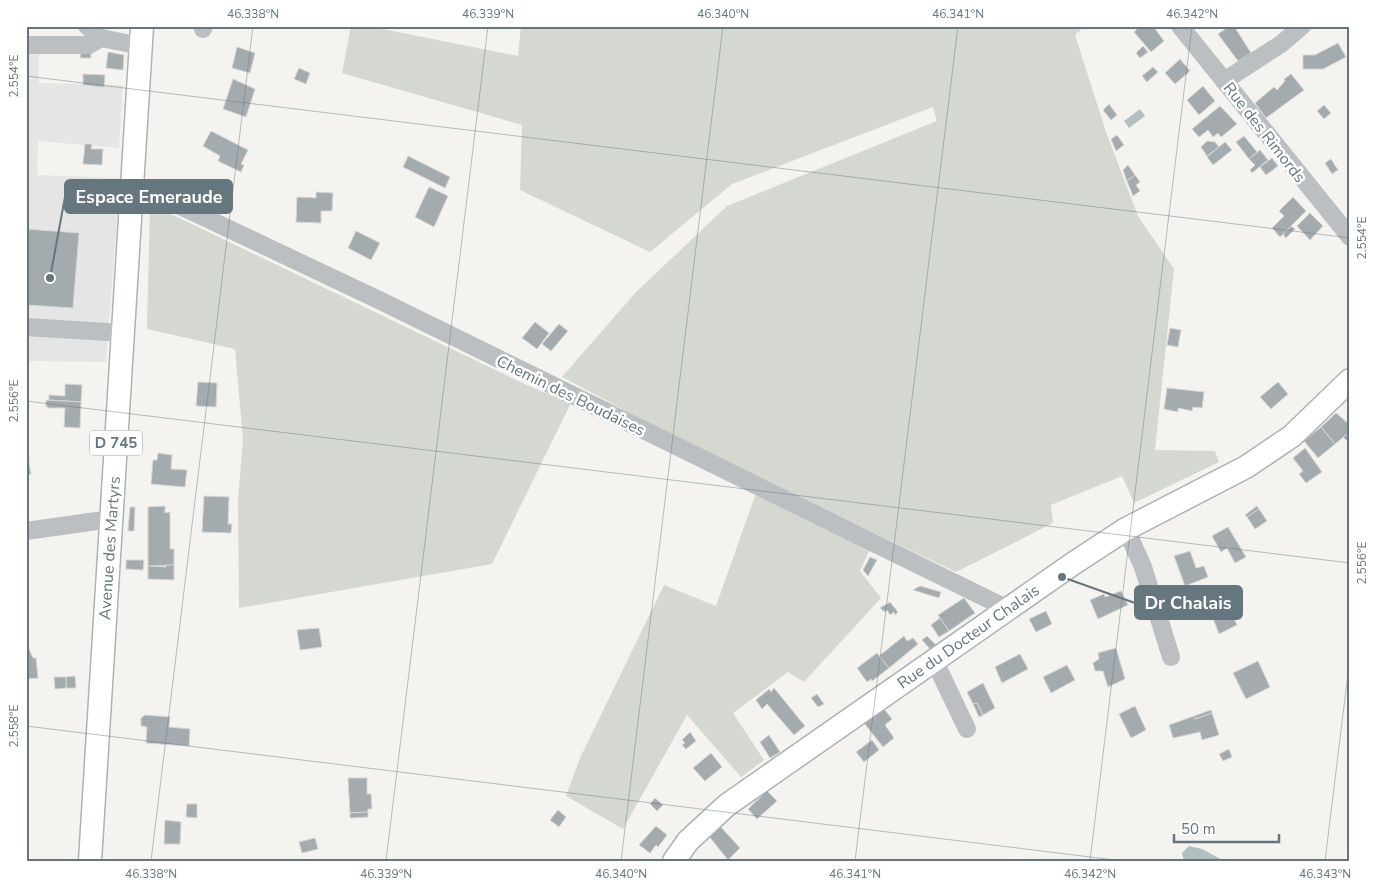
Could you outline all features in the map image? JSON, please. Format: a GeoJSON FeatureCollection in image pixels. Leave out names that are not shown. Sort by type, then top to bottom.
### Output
{"type":"FeatureCollection","features":[{"type":"Feature","properties":{"kind":"main road","name":"Avenue des Martyrs"},"geometry":{"type":"LineString","coordinates":[[90,861],[142,36]]}},
{"type":"Feature","properties":{"kind":"main road","name":"Rue du Docteur Chalais"},"geometry":{"type":"LineString","coordinates":[[674,861],[688,841],[727,805],[934,660],[1126,530],[1246,467],[1292,436],[1350,380]]}},
{"type":"Feature","properties":{"kind":"street"},"geometry":{"type":"LineString","coordinates":[[87,26],[101,38]]}},
{"type":"Feature","properties":{"kind":"street","name":"Rue des Rimords"},"geometry":{"type":"LineString","coordinates":[[1180,26],[1350,237]]}},
{"type":"Feature","properties":{"kind":"street"},"geometry":{"type":"LineString","coordinates":[[1224,81],[1281,44],[1302,26]]}},
{"type":"Feature","properties":{"kind":"street"},"geometry":{"type":"LineString","coordinates":[[26,45],[89,45],[101,38],[142,36]]}},
{"type":"Feature","properties":{"kind":"street","name":"Chemin des Boudaises"},"geometry":{"type":"LineString","coordinates":[[132,183],[381,301],[1008,609]]}},
{"type":"Feature","properties":{"kind":"street"},"geometry":{"type":"LineString","coordinates":[[26,327],[123,332]]}},
{"type":"Feature","properties":{"kind":"street"},"geometry":{"type":"LineString","coordinates":[[26,531],[111,519]]}},
{"type":"Feature","properties":{"kind":"street"},"geometry":{"type":"LineString","coordinates":[[1126,530],[1143,567],[1171,658]]}},
{"type":"Feature","properties":{"kind":"street"},"geometry":{"type":"LineString","coordinates":[[934,660],[967,728]]}},
{"type":"Feature","properties":{"kind":"shaded area"},"geometry":{"type":"Polygon","coordinates":[[[351,26],[368,26],[518,56],[521,26],[1085,26],[1075,35],[1106,132],[1138,216],[1174,269],[1155,450],[1215,451],[1219,462],[1134,503],[1122,476],[1051,505],[1053,523],[956,572],[707,454],[562,377],[636,292],[727,206],[937,121],[933,107],[732,184],[650,252],[520,190],[522,125],[342,73],[351,26]]]}},
{"type":"Feature","properties":{"kind":"shaded area"},"geometry":{"type":"Polygon","coordinates":[[[26,53],[39,53],[39,83],[123,85],[119,148],[38,141],[37,175],[120,178],[106,362],[26,361],[26,53]]]}},
{"type":"Feature","properties":{"kind":"shaded area"},"geometry":{"type":"Polygon","coordinates":[[[1140,109],[1145,116],[1129,128],[1124,121],[1140,109]]]}},
{"type":"Feature","properties":{"kind":"shaded area"},"geometry":{"type":"Polygon","coordinates":[[[150,204],[531,387],[571,403],[492,564],[239,608],[238,499],[243,440],[235,349],[147,329],[150,204]]]}},
{"type":"Feature","properties":{"kind":"shaded area"},"geometry":{"type":"Polygon","coordinates":[[[756,493],[870,549],[860,571],[881,598],[804,682],[788,672],[733,713],[764,760],[741,777],[687,715],[623,829],[566,796],[580,758],[664,585],[716,606],[756,493]]]}},
{"type":"Feature","properties":{"kind":"shaded area"},"geometry":{"type":"Polygon","coordinates":[[[1189,846],[1202,849],[1224,861],[1184,861],[1182,853],[1189,846]]]}},
{"type":"Feature","properties":{"kind":"building"},"geometry":{"type":"Polygon","coordinates":[[[1140,26],[1153,26],[1164,41],[1151,52],[1134,32],[1140,26]]]}},
{"type":"Feature","properties":{"kind":"building"},"geometry":{"type":"Polygon","coordinates":[[[1230,26],[1234,26],[1251,53],[1238,61],[1218,34],[1230,26]]]}},
{"type":"Feature","properties":{"kind":"building"},"geometry":{"type":"Polygon","coordinates":[[[1338,43],[1346,57],[1323,69],[1303,69],[1303,55],[1315,55],[1338,43]]]}},
{"type":"Feature","properties":{"kind":"building"},"geometry":{"type":"Polygon","coordinates":[[[1143,46],[1148,52],[1140,58],[1136,53],[1143,46]]]}},
{"type":"Feature","properties":{"kind":"building"},"geometry":{"type":"Polygon","coordinates":[[[237,47],[255,53],[250,73],[232,68],[237,47]]]}},
{"type":"Feature","properties":{"kind":"building"},"geometry":{"type":"Polygon","coordinates":[[[81,52],[91,52],[91,58],[80,58],[81,52]]]}},
{"type":"Feature","properties":{"kind":"building"},"geometry":{"type":"Polygon","coordinates":[[[108,52],[124,55],[123,70],[106,68],[108,52]]]}},
{"type":"Feature","properties":{"kind":"building"},"geometry":{"type":"Polygon","coordinates":[[[1180,59],[1190,71],[1175,84],[1165,73],[1180,59]]]}},
{"type":"Feature","properties":{"kind":"building"},"geometry":{"type":"Polygon","coordinates":[[[1153,67],[1158,72],[1147,82],[1142,76],[1153,67]]]}},
{"type":"Feature","properties":{"kind":"building"},"geometry":{"type":"Polygon","coordinates":[[[299,68],[310,73],[306,84],[294,79],[299,68]]]}},
{"type":"Feature","properties":{"kind":"building"},"geometry":{"type":"Polygon","coordinates":[[[83,74],[105,75],[104,87],[83,85],[83,74]]]}},
{"type":"Feature","properties":{"kind":"building"},"geometry":{"type":"Polygon","coordinates":[[[1291,74],[1304,90],[1266,118],[1255,103],[1274,87],[1277,90],[1285,81],[1284,79],[1291,74]]]}},
{"type":"Feature","properties":{"kind":"building"},"geometry":{"type":"Polygon","coordinates":[[[233,79],[255,89],[246,117],[223,109],[233,79]]]}},
{"type":"Feature","properties":{"kind":"building"},"geometry":{"type":"Polygon","coordinates":[[[1203,86],[1215,101],[1199,115],[1187,100],[1203,86]]]}},
{"type":"Feature","properties":{"kind":"building"},"geometry":{"type":"Polygon","coordinates":[[[1109,104],[1117,115],[1111,120],[1103,110],[1109,104]]]}},
{"type":"Feature","properties":{"kind":"building"},"geometry":{"type":"Polygon","coordinates":[[[1324,105],[1331,113],[1324,119],[1317,111],[1324,105]]]}},
{"type":"Feature","properties":{"kind":"building"},"geometry":{"type":"Polygon","coordinates":[[[1220,106],[1237,124],[1221,137],[1218,133],[1213,137],[1208,130],[1199,137],[1192,129],[1220,106]]]}},
{"type":"Feature","properties":{"kind":"building"},"geometry":{"type":"Polygon","coordinates":[[[211,131],[248,150],[241,164],[244,165],[241,172],[218,161],[220,156],[203,146],[211,131]]]}},
{"type":"Feature","properties":{"kind":"building"},"geometry":{"type":"Polygon","coordinates":[[[1117,135],[1124,145],[1116,151],[1111,139],[1117,135]]]}},
{"type":"Feature","properties":{"kind":"building"},"geometry":{"type":"Polygon","coordinates":[[[1244,136],[1257,152],[1249,159],[1236,142],[1244,136]]]}},
{"type":"Feature","properties":{"kind":"building"},"geometry":{"type":"Polygon","coordinates":[[[1207,141],[1215,142],[1219,147],[1207,156],[1201,147],[1207,141]]]}},
{"type":"Feature","properties":{"kind":"building"},"geometry":{"type":"Polygon","coordinates":[[[1225,142],[1232,150],[1213,165],[1207,157],[1225,142]]]}},
{"type":"Feature","properties":{"kind":"building"},"geometry":{"type":"Polygon","coordinates":[[[85,144],[92,144],[91,149],[103,149],[102,165],[83,164],[85,144]]]}},
{"type":"Feature","properties":{"kind":"building"},"geometry":{"type":"Polygon","coordinates":[[[1260,150],[1268,160],[1252,173],[1250,170],[1255,165],[1249,159],[1260,150]]]}},
{"type":"Feature","properties":{"kind":"building"},"geometry":{"type":"Polygon","coordinates":[[[408,156],[450,177],[445,188],[403,167],[408,156]]]}},
{"type":"Feature","properties":{"kind":"building"},"geometry":{"type":"Polygon","coordinates":[[[1272,158],[1278,166],[1266,175],[1260,167],[1272,158]]]}},
{"type":"Feature","properties":{"kind":"building"},"geometry":{"type":"Polygon","coordinates":[[[1331,159],[1338,170],[1332,174],[1325,163],[1331,159]]]}},
{"type":"Feature","properties":{"kind":"building"},"geometry":{"type":"Polygon","coordinates":[[[1128,165],[1135,175],[1127,181],[1123,170],[1128,165]]]}},
{"type":"Feature","properties":{"kind":"building"},"geometry":{"type":"Polygon","coordinates":[[[1135,175],[1140,182],[1136,185],[1140,191],[1133,196],[1127,181],[1135,175]]]}},
{"type":"Feature","properties":{"kind":"building"},"geometry":{"type":"Polygon","coordinates":[[[429,187],[448,196],[434,227],[415,217],[429,187]]]}},
{"type":"Feature","properties":{"kind":"building"},"geometry":{"type":"Polygon","coordinates":[[[316,192],[333,193],[332,211],[321,211],[321,223],[296,222],[297,197],[316,198],[316,192]]]}},
{"type":"Feature","properties":{"kind":"building"},"geometry":{"type":"Polygon","coordinates":[[[1293,197],[1306,211],[1280,237],[1272,228],[1284,216],[1279,211],[1293,197]]]}},
{"type":"Feature","properties":{"kind":"building"},"geometry":{"type":"Polygon","coordinates":[[[1310,213],[1323,226],[1310,240],[1297,226],[1310,213]]]}},
{"type":"Feature","properties":{"kind":"building"},"geometry":{"type":"Polygon","coordinates":[[[1291,226],[1295,229],[1286,238],[1283,234],[1291,226]]]}},
{"type":"Feature","properties":{"kind":"building"},"geometry":{"type":"Polygon","coordinates":[[[26,229],[79,233],[73,308],[26,305],[26,229]]]}},
{"type":"Feature","properties":{"kind":"building"},"geometry":{"type":"Polygon","coordinates":[[[356,231],[380,243],[371,260],[348,248],[356,231]]]}},
{"type":"Feature","properties":{"kind":"building"},"geometry":{"type":"Polygon","coordinates":[[[535,322],[549,333],[537,349],[522,338],[535,322]]]}},
{"type":"Feature","properties":{"kind":"building"},"geometry":{"type":"Polygon","coordinates":[[[559,324],[568,331],[551,351],[542,344],[559,324]]]}},
{"type":"Feature","properties":{"kind":"building"},"geometry":{"type":"Polygon","coordinates":[[[1170,328],[1181,330],[1178,347],[1167,345],[1170,328]]]}},
{"type":"Feature","properties":{"kind":"building"},"geometry":{"type":"Polygon","coordinates":[[[198,382],[217,383],[216,407],[196,406],[198,382]]]}},
{"type":"Feature","properties":{"kind":"building"},"geometry":{"type":"Polygon","coordinates":[[[1278,382],[1288,394],[1271,409],[1260,397],[1278,382]]]}},
{"type":"Feature","properties":{"kind":"building"},"geometry":{"type":"Polygon","coordinates":[[[65,384],[82,385],[81,402],[49,400],[49,395],[65,396],[65,384]]]}},
{"type":"Feature","properties":{"kind":"building"},"geometry":{"type":"Polygon","coordinates":[[[1167,388],[1204,392],[1202,408],[1193,407],[1192,411],[1178,408],[1178,412],[1164,409],[1167,388]]]}},
{"type":"Feature","properties":{"kind":"building"},"geometry":{"type":"Polygon","coordinates":[[[46,400],[81,402],[80,428],[64,427],[65,408],[49,408],[46,406],[46,400]]]}},
{"type":"Feature","properties":{"kind":"building"},"geometry":{"type":"Polygon","coordinates":[[[1336,413],[1350,425],[1350,432],[1335,444],[1321,427],[1336,413]]]}},
{"type":"Feature","properties":{"kind":"building"},"geometry":{"type":"Polygon","coordinates":[[[1321,427],[1335,444],[1318,458],[1304,441],[1321,427]]]}},
{"type":"Feature","properties":{"kind":"building"},"geometry":{"type":"Polygon","coordinates":[[[1350,432],[1350,444],[1343,437],[1350,432]]]}},
{"type":"Feature","properties":{"kind":"building"},"geometry":{"type":"Polygon","coordinates":[[[1305,448],[1322,472],[1306,483],[1299,474],[1303,471],[1293,458],[1305,448]]]}},
{"type":"Feature","properties":{"kind":"building"},"geometry":{"type":"Polygon","coordinates":[[[26,452],[28,452],[29,463],[26,463],[26,452]]]}},
{"type":"Feature","properties":{"kind":"building"},"geometry":{"type":"Polygon","coordinates":[[[158,453],[172,455],[171,469],[187,470],[185,487],[151,484],[153,460],[157,460],[158,453]]]}},
{"type":"Feature","properties":{"kind":"building"},"geometry":{"type":"Polygon","coordinates":[[[26,463],[29,463],[31,474],[26,475],[26,463]]]}},
{"type":"Feature","properties":{"kind":"building"},"geometry":{"type":"Polygon","coordinates":[[[204,496],[229,497],[228,524],[232,524],[231,533],[202,532],[204,496]]]}},
{"type":"Feature","properties":{"kind":"building"},"geometry":{"type":"Polygon","coordinates":[[[165,506],[165,513],[170,512],[170,549],[174,549],[174,565],[148,566],[148,507],[165,506]]]}},
{"type":"Feature","properties":{"kind":"building"},"geometry":{"type":"Polygon","coordinates":[[[1257,506],[1259,509],[1247,517],[1245,515],[1257,506]]]}},
{"type":"Feature","properties":{"kind":"building"},"geometry":{"type":"Polygon","coordinates":[[[130,507],[135,507],[134,531],[128,531],[130,507]]]}},
{"type":"Feature","properties":{"kind":"building"},"geometry":{"type":"Polygon","coordinates":[[[1259,509],[1267,521],[1255,529],[1247,517],[1259,509]]]}},
{"type":"Feature","properties":{"kind":"building"},"geometry":{"type":"Polygon","coordinates":[[[1228,527],[1246,557],[1235,563],[1227,548],[1221,552],[1212,536],[1228,527]]]}},
{"type":"Feature","properties":{"kind":"building"},"geometry":{"type":"Polygon","coordinates":[[[1190,551],[1196,568],[1204,566],[1208,577],[1185,586],[1174,556],[1190,551]]]}},
{"type":"Feature","properties":{"kind":"building"},"geometry":{"type":"Polygon","coordinates":[[[870,557],[877,560],[868,576],[863,570],[870,557]]]}},
{"type":"Feature","properties":{"kind":"building"},"geometry":{"type":"Polygon","coordinates":[[[126,560],[144,560],[143,570],[126,569],[126,560]]]}},
{"type":"Feature","properties":{"kind":"building"},"geometry":{"type":"Polygon","coordinates":[[[166,565],[174,565],[174,580],[148,579],[148,566],[166,567],[166,565]]]}},
{"type":"Feature","properties":{"kind":"building"},"geometry":{"type":"Polygon","coordinates":[[[920,586],[941,592],[939,598],[913,590],[920,586]]]}},
{"type":"Feature","properties":{"kind":"building"},"geometry":{"type":"Polygon","coordinates":[[[1121,591],[1128,605],[1098,619],[1090,600],[1104,594],[1105,597],[1121,591]]]}},
{"type":"Feature","properties":{"kind":"building"},"geometry":{"type":"Polygon","coordinates":[[[1225,597],[1237,625],[1219,634],[1208,605],[1225,597]]]}},
{"type":"Feature","properties":{"kind":"building"},"geometry":{"type":"Polygon","coordinates":[[[964,598],[975,613],[949,631],[938,615],[964,598]]]}},
{"type":"Feature","properties":{"kind":"building"},"geometry":{"type":"Polygon","coordinates":[[[890,602],[898,612],[895,615],[894,612],[890,615],[887,610],[885,612],[880,608],[890,602]]]}},
{"type":"Feature","properties":{"kind":"building"},"geometry":{"type":"Polygon","coordinates":[[[1046,611],[1052,624],[1036,632],[1029,619],[1046,611]]]}},
{"type":"Feature","properties":{"kind":"building"},"geometry":{"type":"Polygon","coordinates":[[[940,618],[949,631],[939,637],[931,625],[940,618]]]}},
{"type":"Feature","properties":{"kind":"building"},"geometry":{"type":"Polygon","coordinates":[[[319,628],[322,647],[300,650],[297,630],[319,628]]]}},
{"type":"Feature","properties":{"kind":"building"},"geometry":{"type":"Polygon","coordinates":[[[904,636],[907,641],[913,638],[918,644],[889,668],[879,656],[904,636]]]}},
{"type":"Feature","properties":{"kind":"building"},"geometry":{"type":"Polygon","coordinates":[[[927,636],[936,645],[930,649],[922,640],[927,636]]]}},
{"type":"Feature","properties":{"kind":"building"},"geometry":{"type":"Polygon","coordinates":[[[27,645],[33,658],[36,658],[38,678],[26,679],[27,645]]]}},
{"type":"Feature","properties":{"kind":"building"},"geometry":{"type":"Polygon","coordinates":[[[1116,648],[1125,679],[1108,687],[1103,671],[1095,671],[1093,663],[1099,659],[1098,653],[1116,648]]]}},
{"type":"Feature","properties":{"kind":"building"},"geometry":{"type":"Polygon","coordinates":[[[877,653],[889,668],[872,681],[871,679],[867,682],[857,668],[877,653]]]}},
{"type":"Feature","properties":{"kind":"building"},"geometry":{"type":"Polygon","coordinates":[[[1020,654],[1028,669],[1002,683],[995,667],[1020,654]]]}},
{"type":"Feature","properties":{"kind":"building"},"geometry":{"type":"Polygon","coordinates":[[[1258,661],[1270,687],[1246,699],[1233,673],[1258,661]]]}},
{"type":"Feature","properties":{"kind":"building"},"geometry":{"type":"Polygon","coordinates":[[[1067,665],[1075,680],[1051,693],[1043,677],[1067,665]]]}},
{"type":"Feature","properties":{"kind":"building"},"geometry":{"type":"Polygon","coordinates":[[[75,676],[76,688],[66,688],[66,677],[75,676]]]}},
{"type":"Feature","properties":{"kind":"building"},"geometry":{"type":"Polygon","coordinates":[[[54,677],[66,677],[66,688],[55,689],[54,677]]]}},
{"type":"Feature","properties":{"kind":"building"},"geometry":{"type":"Polygon","coordinates":[[[983,683],[995,708],[983,715],[977,703],[973,704],[967,692],[983,683]]]}},
{"type":"Feature","properties":{"kind":"building"},"geometry":{"type":"Polygon","coordinates":[[[774,688],[805,726],[794,735],[767,704],[762,709],[756,700],[769,689],[771,692],[774,688]]]}},
{"type":"Feature","properties":{"kind":"building"},"geometry":{"type":"Polygon","coordinates":[[[817,694],[824,704],[818,707],[811,698],[817,694]]]}},
{"type":"Feature","properties":{"kind":"building"},"geometry":{"type":"Polygon","coordinates":[[[977,703],[983,715],[979,717],[973,704],[977,703]]]}},
{"type":"Feature","properties":{"kind":"building"},"geometry":{"type":"Polygon","coordinates":[[[1135,706],[1146,730],[1131,738],[1119,714],[1135,706]]]}},
{"type":"Feature","properties":{"kind":"building"},"geometry":{"type":"Polygon","coordinates":[[[884,709],[892,719],[885,725],[894,738],[883,747],[864,723],[884,709]]]}},
{"type":"Feature","properties":{"kind":"building"},"geometry":{"type":"Polygon","coordinates":[[[1211,710],[1212,713],[1195,719],[1194,716],[1211,710]]]}},
{"type":"Feature","properties":{"kind":"building"},"geometry":{"type":"Polygon","coordinates":[[[1212,713],[1219,735],[1202,740],[1200,732],[1173,738],[1169,725],[1194,716],[1195,719],[1212,713]]]}},
{"type":"Feature","properties":{"kind":"building"},"geometry":{"type":"Polygon","coordinates":[[[145,715],[170,717],[169,727],[190,729],[189,746],[146,743],[147,727],[141,726],[141,718],[145,715]]]}},
{"type":"Feature","properties":{"kind":"building"},"geometry":{"type":"Polygon","coordinates":[[[690,732],[696,741],[686,749],[682,745],[685,743],[682,740],[690,732]]]}},
{"type":"Feature","properties":{"kind":"building"},"geometry":{"type":"Polygon","coordinates":[[[769,735],[780,752],[770,758],[760,742],[769,735]]]}},
{"type":"Feature","properties":{"kind":"building"},"geometry":{"type":"Polygon","coordinates":[[[872,740],[879,750],[864,762],[856,752],[872,740]]]}},
{"type":"Feature","properties":{"kind":"building"},"geometry":{"type":"Polygon","coordinates":[[[1229,749],[1232,757],[1223,761],[1219,754],[1229,749]]]}},
{"type":"Feature","properties":{"kind":"building"},"geometry":{"type":"Polygon","coordinates":[[[711,753],[722,767],[705,781],[693,768],[711,753]]]}},
{"type":"Feature","properties":{"kind":"building"},"geometry":{"type":"Polygon","coordinates":[[[348,778],[367,778],[367,794],[371,794],[372,809],[368,809],[368,812],[350,813],[348,778]]]}},
{"type":"Feature","properties":{"kind":"building"},"geometry":{"type":"Polygon","coordinates":[[[767,791],[777,801],[757,819],[748,809],[767,791]]]}},
{"type":"Feature","properties":{"kind":"building"},"geometry":{"type":"Polygon","coordinates":[[[655,798],[663,805],[657,811],[650,804],[655,798]]]}},
{"type":"Feature","properties":{"kind":"building"},"geometry":{"type":"Polygon","coordinates":[[[187,804],[197,804],[197,818],[186,817],[187,804]]]}},
{"type":"Feature","properties":{"kind":"building"},"geometry":{"type":"Polygon","coordinates":[[[558,810],[566,817],[559,827],[550,820],[558,810]]]}},
{"type":"Feature","properties":{"kind":"building"},"geometry":{"type":"Polygon","coordinates":[[[368,812],[368,817],[350,818],[350,813],[368,812]]]}},
{"type":"Feature","properties":{"kind":"building"},"geometry":{"type":"Polygon","coordinates":[[[165,820],[181,822],[180,844],[164,844],[165,820]]]}},
{"type":"Feature","properties":{"kind":"building"},"geometry":{"type":"Polygon","coordinates":[[[719,825],[740,848],[728,860],[708,835],[719,825]]]}},
{"type":"Feature","properties":{"kind":"building"},"geometry":{"type":"Polygon","coordinates":[[[656,826],[667,835],[658,847],[656,845],[650,853],[639,845],[656,826]]]}},
{"type":"Feature","properties":{"kind":"building"},"geometry":{"type":"Polygon","coordinates":[[[315,838],[318,849],[302,853],[299,842],[315,838]]]}},
{"type":"Feature","properties":{"kind":"place","name":"Espace Emeraude"},"geometry":{"type":"Point","coordinates":[50,278]}},
{"type":"Feature","properties":{"kind":"place","name":"Dr Chalais"},"geometry":{"type":"Point","coordinates":[1062,577]}}]}
